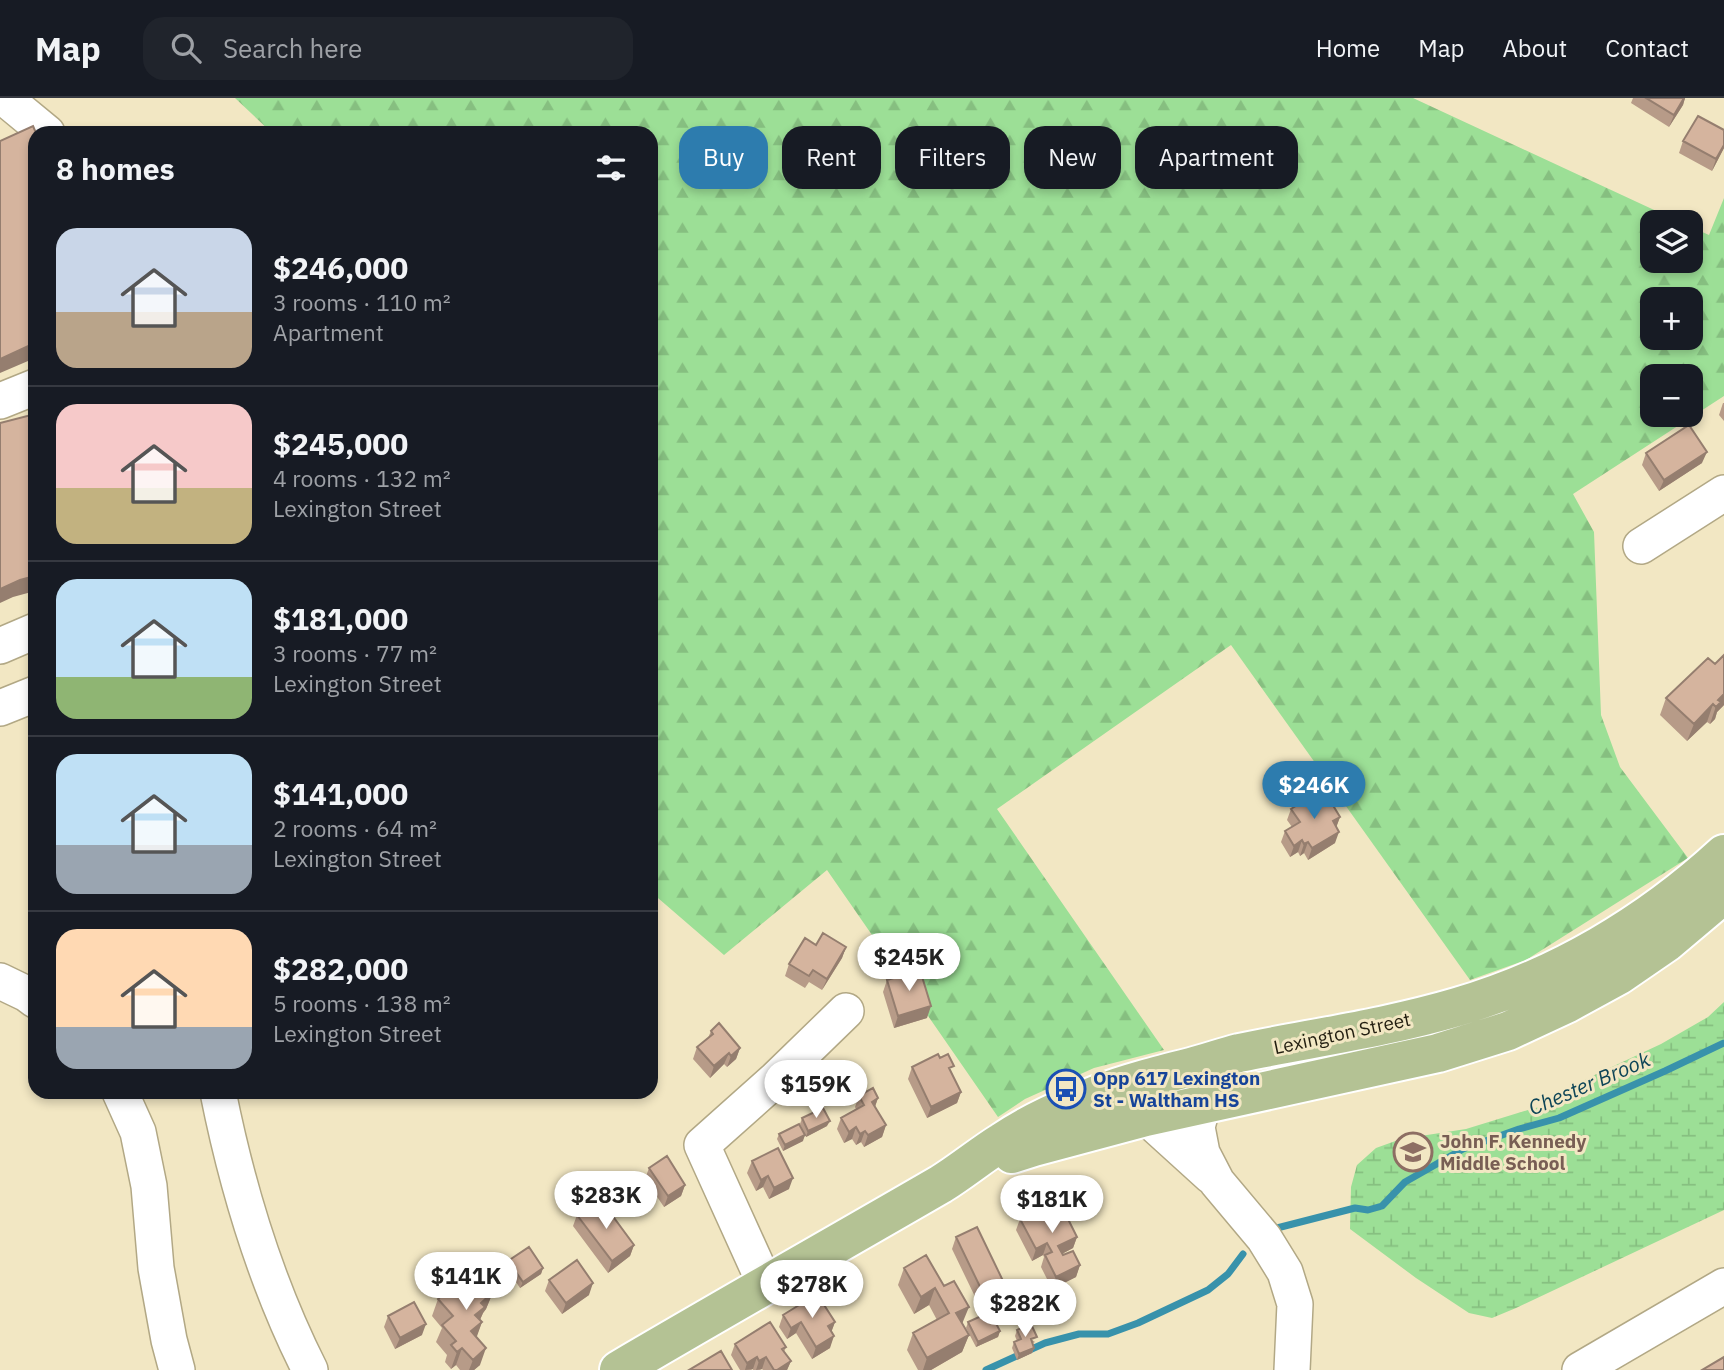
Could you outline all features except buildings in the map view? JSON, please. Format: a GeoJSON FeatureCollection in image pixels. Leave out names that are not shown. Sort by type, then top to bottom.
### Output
{"type":"FeatureCollection","features":[{"type":"Feature","properties":{"kind":"main road","name":"Lexington Street"},"geometry":{"type":"LineString","coordinates":[[619,1370],[945,1181],[1004,1140],[1046,1116],[1099,1094],[1154,1076],[1237,1054],[1403,1021],[1459,1006],[1518,985],[1623,933],[1668,902],[1724,855]]}},
{"type":"Feature","properties":{"kind":"main road","name":"Lexington Street"},"geometry":{"type":"LineString","coordinates":[[945,1181],[1034,1147],[1146,1117],[1438,1053],[1508,1031],[1619,975],[1667,942],[1724,894]]}},
{"type":"Feature","properties":{"kind":"street"},"geometry":{"type":"LineString","coordinates":[[5,99],[38,126]]}},
{"type":"Feature","properties":{"kind":"street"},"geometry":{"type":"LineString","coordinates":[[0,401],[28,390]]}},
{"type":"Feature","properties":{"kind":"street"},"geometry":{"type":"LineString","coordinates":[[1641,546],[1724,493]]}},
{"type":"Feature","properties":{"kind":"street"},"geometry":{"type":"LineString","coordinates":[[0,646],[28,634]]}},
{"type":"Feature","properties":{"kind":"street"},"geometry":{"type":"LineString","coordinates":[[0,708],[28,697]]}},
{"type":"Feature","properties":{"kind":"street"},"geometry":{"type":"LineString","coordinates":[[0,981],[28,995]]}},
{"type":"Feature","properties":{"kind":"street"},"geometry":{"type":"LineString","coordinates":[[765,1284],[702,1145],[846,1011]]}},
{"type":"Feature","properties":{"kind":"street"},"geometry":{"type":"LineString","coordinates":[[1208,1063],[1197,1128],[1202,1153],[1217,1182]]}},
{"type":"Feature","properties":{"kind":"street"},"geometry":{"type":"LineString","coordinates":[[123,1099],[138,1132],[149,1186],[156,1268],[177,1370]]}},
{"type":"Feature","properties":{"kind":"street"},"geometry":{"type":"LineString","coordinates":[[219,1099],[229,1144],[259,1248],[295,1341],[310,1370]]}},
{"type":"Feature","properties":{"kind":"street"},"geometry":{"type":"LineString","coordinates":[[1146,1117],[1217,1182],[1264,1238],[1285,1272],[1295,1304],[1292,1370]]}},
{"type":"Feature","properties":{"kind":"street"},"geometry":{"type":"LineString","coordinates":[[1580,1370],[1724,1286]]}},
{"type":"Feature","properties":{"kind":"green space"},"geometry":{"type":"Polygon","coordinates":[[[235,98],[1413,98],[1654,210],[1640,210],[1640,273],[1703,273],[1703,232],[1709,235],[1724,198],[1724,396],[1703,410],[1703,364],[1640,364],[1640,427],[1676,427],[1573,494],[1594,532],[1601,715],[1620,767],[1688,858],[1526,960],[1470,980],[1231,645],[997,809],[1164,1050],[1094,1068],[1025,1099],[998,1117],[827,870],[724,955],[658,898],[658,126],[265,126],[235,98]]]}},
{"type":"Feature","properties":{"kind":"green space"},"geometry":{"type":"Polygon","coordinates":[[[1724,1002],[1724,1210],[1492,1318],[1469,1313],[1350,1229],[1351,1187],[1357,1165],[1376,1148],[1401,1139],[1466,1129],[1570,1100],[1586,1079],[1661,1044],[1708,1017],[1724,1002]]]}},
{"type":"Feature","properties":{"kind":"waterway","name":"Chester Brook"},"geometry":{"type":"LineString","coordinates":[[1277,1228],[1355,1208],[1368,1210],[1382,1206],[1405,1182],[1463,1149],[1559,1118],[1724,1043]]}},
{"type":"Feature","properties":{"kind":"waterway","name":"Chester Brook"},"geometry":{"type":"LineString","coordinates":[[986,1370],[1045,1343],[1079,1334],[1108,1334],[1138,1323],[1208,1290],[1228,1274],[1243,1254]]}},
{"type":"Feature","properties":{"kind":"place","name":"Opp 617 Lexington St - Waltham HS"},"geometry":{"type":"Point","coordinates":[1066,1089]}},
{"type":"Feature","properties":{"kind":"place","name":"John F. Kennedy Middle School"},"geometry":{"type":"Point","coordinates":[1413,1152]}}]}
